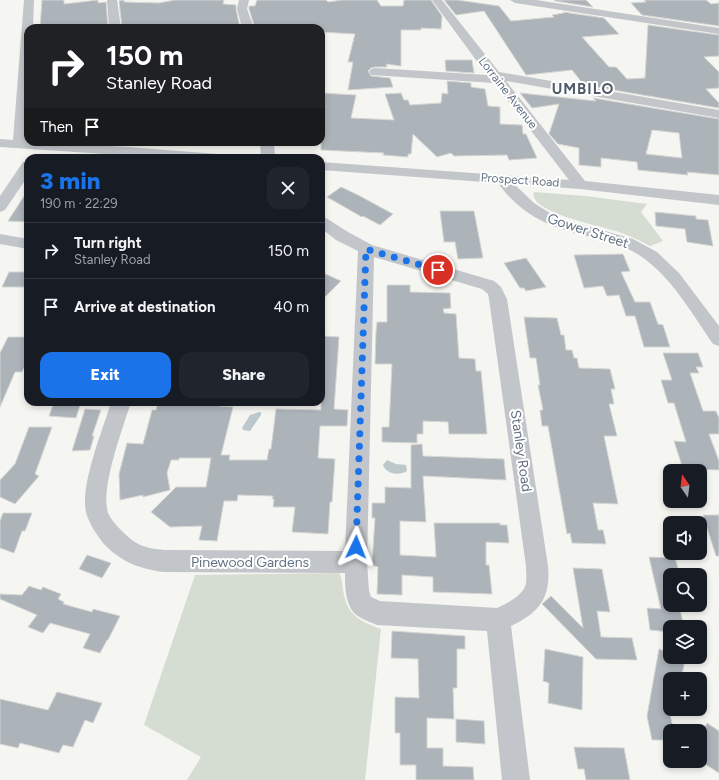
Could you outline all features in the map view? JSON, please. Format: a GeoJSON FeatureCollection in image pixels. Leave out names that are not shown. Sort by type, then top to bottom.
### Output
{"type":"FeatureCollection","features":[{"type":"Feature","properties":{"kind":"street"},"geometry":{"type":"LineString","coordinates":[[27,24],[29,0]]}},
{"type":"Feature","properties":{"kind":"street"},"geometry":{"type":"LineString","coordinates":[[112,0],[115,24]]}},
{"type":"Feature","properties":{"kind":"street"},"geometry":{"type":"LineString","coordinates":[[244,0],[242,9],[247,24]]}},
{"type":"Feature","properties":{"kind":"street","name":"Lorraine Avenue"},"geometry":{"type":"LineString","coordinates":[[436,0],[580,185]]}},
{"type":"Feature","properties":{"kind":"street"},"geometry":{"type":"LineString","coordinates":[[515,0],[719,31]]}},
{"type":"Feature","properties":{"kind":"street"},"geometry":{"type":"LineString","coordinates":[[618,5],[624,11],[624,16]]}},
{"type":"Feature","properties":{"kind":"street"},"geometry":{"type":"LineString","coordinates":[[19,144],[24,72]]}},
{"type":"Feature","properties":{"kind":"street"},"geometry":{"type":"LineString","coordinates":[[375,72],[495,77],[719,114]]}},
{"type":"Feature","properties":{"kind":"street"},"geometry":{"type":"LineString","coordinates":[[0,143],[24,144]]}},
{"type":"Feature","properties":{"kind":"street"},"geometry":{"type":"LineString","coordinates":[[36,154],[41,146],[128,146],[188,154]]}},
{"type":"Feature","properties":{"kind":"street","name":"Prospect Road"},"geometry":{"type":"LineString","coordinates":[[325,166],[580,185],[719,200]]}},
{"type":"Feature","properties":{"kind":"street"},"geometry":{"type":"LineString","coordinates":[[0,207],[24,171]]}},
{"type":"Feature","properties":{"kind":"street","name":"Gower Street"},"geometry":{"type":"LineString","coordinates":[[502,179],[520,200],[540,215],[581,230],[624,241],[653,257],[678,283],[719,339]]}},
{"type":"Feature","properties":{"kind":"street","name":"Stanley Road"},"geometry":{"type":"LineString","coordinates":[[325,224],[342,236],[366,249],[488,285],[495,291],[503,325],[537,566],[538,584],[531,599],[518,611],[498,620]]}},
{"type":"Feature","properties":{"kind":"street"},"geometry":{"type":"LineString","coordinates":[[0,239],[24,243]]}},
{"type":"Feature","properties":{"kind":"street"},"geometry":{"type":"LineString","coordinates":[[366,249],[356,562],[357,592],[363,605],[377,613],[498,620],[516,780]]}},
{"type":"Feature","properties":{"kind":"street","name":"Pinewood Gardens"},"geometry":{"type":"LineString","coordinates":[[120,406],[97,485],[97,512],[109,534],[122,547],[140,558],[164,561],[356,562]]}},
{"type":"Feature","properties":{"kind":"shaded area"},"geometry":{"type":"Polygon","coordinates":[[[534,192],[585,196],[647,204],[641,212],[663,241],[650,246],[620,233],[553,212],[542,206],[535,199],[534,192]]]}},
{"type":"Feature","properties":{"kind":"shaded area"},"geometry":{"type":"Polygon","coordinates":[[[261,412],[261,415],[250,431],[243,430],[242,428],[250,415],[261,412]]]}},
{"type":"Feature","properties":{"kind":"shaded area"},"geometry":{"type":"Polygon","coordinates":[[[387,460],[396,464],[406,465],[407,471],[397,474],[390,472],[383,465],[387,460]]]}},
{"type":"Feature","properties":{"kind":"shaded area"},"geometry":{"type":"Polygon","coordinates":[[[339,573],[346,602],[352,613],[362,621],[381,629],[365,780],[187,780],[201,757],[144,725],[195,575],[339,573]]]}},
{"type":"Feature","properties":{"kind":"building"},"geometry":{"type":"Polygon","coordinates":[[[42,0],[64,0],[64,4],[98,0],[98,3],[106,2],[108,24],[40,24],[42,0]]]}},
{"type":"Feature","properties":{"kind":"building"},"geometry":{"type":"Polygon","coordinates":[[[124,0],[124,2],[159,3],[175,0],[224,0],[223,4],[236,5],[239,24],[122,24],[119,1],[124,0]]]}},
{"type":"Feature","properties":{"kind":"building"},"geometry":{"type":"Polygon","coordinates":[[[257,0],[326,0],[328,2],[342,0],[377,0],[381,6],[403,6],[404,0],[431,0],[442,16],[441,29],[421,28],[421,30],[401,30],[401,66],[386,64],[387,67],[375,67],[368,71],[371,76],[390,78],[393,87],[348,90],[353,62],[348,62],[355,34],[325,32],[325,24],[254,24],[249,6],[255,6],[257,0]]]}},
{"type":"Feature","properties":{"kind":"building"},"geometry":{"type":"Polygon","coordinates":[[[444,0],[457,0],[499,6],[511,21],[554,17],[552,15],[564,13],[563,12],[604,18],[619,34],[582,37],[609,67],[616,67],[627,79],[645,78],[648,25],[719,35],[719,56],[704,57],[719,72],[719,88],[706,89],[719,103],[719,108],[584,85],[572,70],[526,75],[484,11],[456,15],[444,0]]]}},
{"type":"Feature","properties":{"kind":"building"},"geometry":{"type":"Polygon","coordinates":[[[554,0],[586,0],[593,7],[555,1],[554,0]]]}},
{"type":"Feature","properties":{"kind":"building"},"geometry":{"type":"Polygon","coordinates":[[[644,0],[706,0],[711,4],[719,3],[719,26],[642,15],[631,3],[646,2],[644,0]]]}},
{"type":"Feature","properties":{"kind":"building"},"geometry":{"type":"Polygon","coordinates":[[[445,60],[472,60],[474,73],[446,71],[445,60]]]}},
{"type":"Feature","properties":{"kind":"building"},"geometry":{"type":"Polygon","coordinates":[[[447,81],[471,83],[471,87],[485,89],[488,106],[500,107],[500,124],[522,125],[523,134],[526,134],[537,158],[509,160],[507,155],[454,156],[451,153],[437,157],[413,134],[411,154],[408,154],[408,157],[383,155],[384,153],[321,150],[321,146],[325,146],[325,93],[356,95],[351,118],[394,120],[385,94],[401,93],[404,100],[408,100],[410,105],[441,103],[442,93],[448,94],[447,81]]]}},
{"type":"Feature","properties":{"kind":"building"},"geometry":{"type":"Polygon","coordinates":[[[520,93],[596,101],[593,98],[719,119],[719,175],[687,172],[688,175],[638,170],[637,162],[601,158],[601,167],[579,165],[579,148],[558,144],[549,134],[559,104],[532,108],[520,93]],[[652,130],[646,154],[682,158],[679,133],[652,130]]]}},
{"type":"Feature","properties":{"kind":"building"},"geometry":{"type":"Polygon","coordinates":[[[341,187],[393,214],[380,225],[363,216],[362,217],[327,197],[341,187]]]}},
{"type":"Feature","properties":{"kind":"building"},"geometry":{"type":"Polygon","coordinates":[[[24,196],[24,222],[8,221],[24,196]]]}},
{"type":"Feature","properties":{"kind":"building"},"geometry":{"type":"Polygon","coordinates":[[[440,211],[474,211],[483,258],[458,259],[455,242],[444,242],[440,211]]]}},
{"type":"Feature","properties":{"kind":"building"},"geometry":{"type":"Polygon","coordinates":[[[655,212],[696,216],[696,219],[708,220],[713,246],[687,242],[685,229],[656,226],[655,212]]]}},
{"type":"Feature","properties":{"kind":"building"},"geometry":{"type":"Polygon","coordinates":[[[623,254],[630,271],[621,272],[635,302],[650,302],[658,324],[663,325],[670,347],[644,347],[635,316],[626,316],[619,295],[607,296],[603,286],[584,288],[574,255],[623,254]]]}},
{"type":"Feature","properties":{"kind":"building"},"geometry":{"type":"Polygon","coordinates":[[[526,258],[546,287],[526,291],[524,288],[520,288],[504,263],[526,258]]]}},
{"type":"Feature","properties":{"kind":"building"},"geometry":{"type":"Polygon","coordinates":[[[9,272],[24,272],[24,287],[2,287],[9,272]]]}},
{"type":"Feature","properties":{"kind":"building"},"geometry":{"type":"Polygon","coordinates":[[[325,274],[341,281],[325,297],[325,274]]]}},
{"type":"Feature","properties":{"kind":"building"},"geometry":{"type":"Polygon","coordinates":[[[387,285],[410,285],[410,292],[450,293],[451,308],[443,309],[444,313],[456,314],[459,358],[475,359],[476,371],[481,371],[487,434],[449,434],[448,422],[423,421],[423,434],[417,434],[417,443],[382,442],[382,427],[389,427],[392,364],[375,364],[376,332],[377,322],[387,322],[387,285]]]}},
{"type":"Feature","properties":{"kind":"building"},"geometry":{"type":"Polygon","coordinates":[[[524,317],[557,318],[561,335],[564,335],[566,350],[572,350],[574,358],[577,358],[579,368],[610,369],[615,389],[611,389],[614,404],[609,404],[617,436],[604,436],[618,504],[593,503],[598,530],[603,530],[606,544],[572,543],[570,533],[567,534],[548,426],[542,426],[540,410],[543,410],[538,385],[540,385],[536,358],[530,358],[524,317]]]}},
{"type":"Feature","properties":{"kind":"building"},"geometry":{"type":"Polygon","coordinates":[[[325,336],[339,337],[334,409],[348,410],[347,426],[320,426],[318,458],[335,459],[328,534],[292,532],[295,507],[273,507],[273,496],[238,495],[237,501],[224,501],[217,541],[199,540],[202,526],[170,527],[151,512],[176,487],[206,487],[211,458],[179,458],[179,460],[171,460],[167,473],[170,490],[143,497],[143,495],[120,500],[119,474],[127,443],[143,444],[152,410],[156,410],[157,406],[233,407],[221,455],[230,455],[229,460],[267,460],[269,449],[271,449],[276,409],[321,410],[321,406],[325,406],[325,336]]]}},
{"type":"Feature","properties":{"kind":"building"},"geometry":{"type":"Polygon","coordinates":[[[8,337],[24,337],[24,368],[22,372],[15,372],[0,407],[0,353],[8,337]]]}},
{"type":"Feature","properties":{"kind":"building"},"geometry":{"type":"Polygon","coordinates":[[[663,353],[698,353],[703,367],[696,367],[699,373],[690,373],[703,411],[716,411],[719,418],[719,434],[709,434],[719,461],[719,470],[707,470],[707,464],[681,464],[674,441],[686,442],[674,403],[668,403],[661,380],[672,380],[663,353]]]}},
{"type":"Feature","properties":{"kind":"building"},"geometry":{"type":"Polygon","coordinates":[[[53,406],[80,406],[76,418],[49,416],[53,406]]]}},
{"type":"Feature","properties":{"kind":"building"},"geometry":{"type":"Polygon","coordinates":[[[85,409],[101,410],[92,436],[94,436],[90,450],[72,451],[85,409]]]}},
{"type":"Feature","properties":{"kind":"building"},"geometry":{"type":"Polygon","coordinates":[[[29,427],[52,427],[35,474],[39,476],[15,504],[0,497],[0,480],[15,464],[29,427]]]}},
{"type":"Feature","properties":{"kind":"building"},"geometry":{"type":"Polygon","coordinates":[[[422,444],[423,456],[504,459],[506,480],[423,476],[426,522],[400,521],[400,555],[436,557],[434,523],[500,523],[500,525],[507,525],[509,543],[486,542],[486,565],[489,565],[492,594],[433,592],[433,577],[402,575],[402,595],[377,594],[378,567],[372,565],[375,518],[372,518],[372,503],[385,503],[385,487],[411,488],[411,445],[422,444]]]}},
{"type":"Feature","properties":{"kind":"building"},"geometry":{"type":"Polygon","coordinates":[[[3,513],[32,513],[25,531],[22,531],[14,553],[0,548],[0,521],[3,513]]]}},
{"type":"Feature","properties":{"kind":"building"},"geometry":{"type":"Polygon","coordinates":[[[719,515],[719,556],[716,556],[707,528],[707,516],[703,516],[719,515]]]}},
{"type":"Feature","properties":{"kind":"building"},"geometry":{"type":"Polygon","coordinates":[[[87,555],[111,563],[102,578],[79,569],[87,555]]]}},
{"type":"Feature","properties":{"kind":"building"},"geometry":{"type":"Polygon","coordinates":[[[649,557],[663,558],[663,560],[676,560],[678,568],[663,568],[663,612],[681,612],[682,620],[663,620],[663,631],[650,630],[647,608],[661,609],[649,557]]]}},
{"type":"Feature","properties":{"kind":"building"},"geometry":{"type":"Polygon","coordinates":[[[573,568],[602,569],[610,612],[597,611],[601,637],[632,638],[637,660],[596,659],[542,604],[551,596],[583,628],[573,568]]]}},
{"type":"Feature","properties":{"kind":"building"},"geometry":{"type":"Polygon","coordinates":[[[29,586],[41,590],[43,587],[61,594],[58,599],[64,602],[63,604],[92,612],[93,609],[120,616],[100,653],[83,648],[90,634],[50,623],[43,633],[28,627],[37,615],[0,599],[0,594],[22,595],[29,586]]]}},
{"type":"Feature","properties":{"kind":"building"},"geometry":{"type":"Polygon","coordinates":[[[392,631],[465,636],[465,649],[457,649],[457,688],[453,688],[454,719],[427,718],[427,748],[443,748],[443,766],[473,767],[474,780],[416,780],[416,765],[400,765],[400,733],[395,733],[395,697],[419,698],[418,659],[391,658],[392,631]]]}},
{"type":"Feature","properties":{"kind":"building"},"geometry":{"type":"Polygon","coordinates":[[[545,649],[583,657],[582,710],[548,703],[549,683],[543,681],[545,649]]]}},
{"type":"Feature","properties":{"kind":"building"},"geometry":{"type":"Polygon","coordinates":[[[659,649],[663,650],[663,664],[684,664],[682,672],[663,672],[663,716],[670,716],[672,724],[663,724],[663,740],[652,740],[647,716],[659,649]]]}},
{"type":"Feature","properties":{"kind":"building"},"geometry":{"type":"Polygon","coordinates":[[[57,692],[102,703],[93,723],[85,720],[73,747],[63,745],[59,753],[20,743],[18,748],[0,744],[0,699],[48,710],[57,692]]]}},
{"type":"Feature","properties":{"kind":"building"},"geometry":{"type":"Polygon","coordinates":[[[456,719],[484,721],[485,744],[456,742],[456,719]]]}},
{"type":"Feature","properties":{"kind":"building"},"geometry":{"type":"Polygon","coordinates":[[[707,724],[719,731],[719,773],[707,765],[707,724]]]}},
{"type":"Feature","properties":{"kind":"building"},"geometry":{"type":"Polygon","coordinates":[[[574,747],[624,748],[630,780],[586,780],[584,769],[578,769],[574,747]]]}},
{"type":"Feature","properties":{"kind":"district","name":"UMBILO"},"geometry":{"type":"Point","coordinates":[583,89]}},
{"type":"Feature","properties":{"kind":"route"},"geometry":{"type":"LineString","coordinates":[[356,547],[366,249],[438,270]]}}]}
